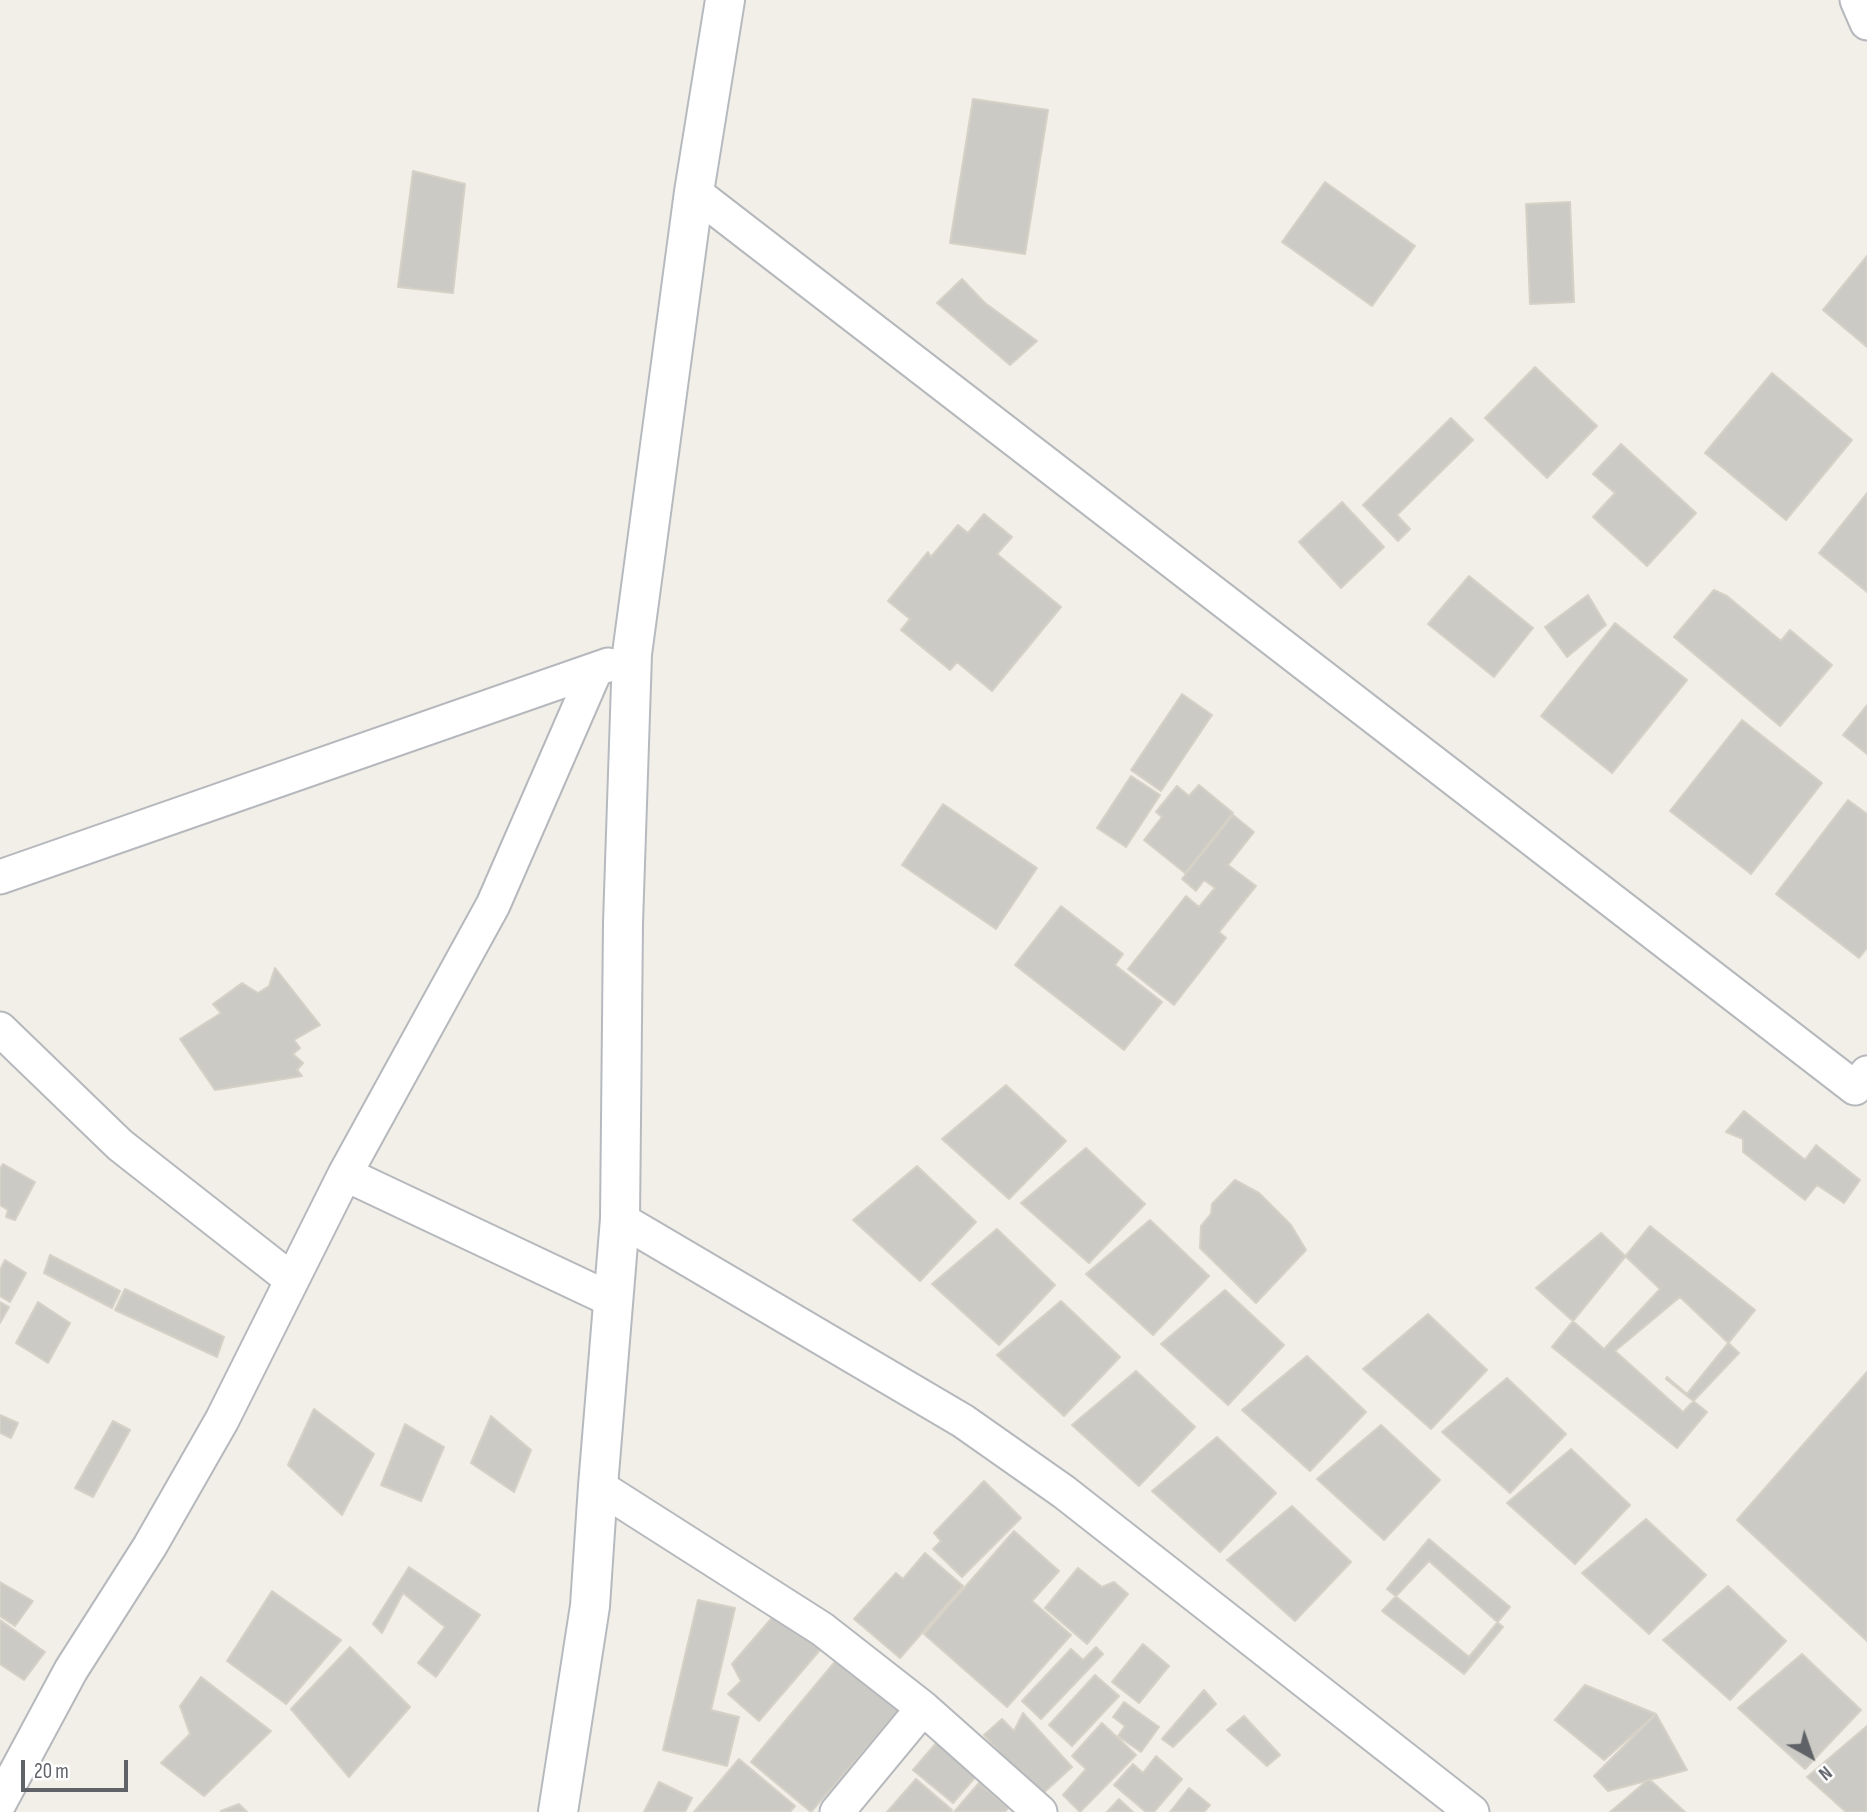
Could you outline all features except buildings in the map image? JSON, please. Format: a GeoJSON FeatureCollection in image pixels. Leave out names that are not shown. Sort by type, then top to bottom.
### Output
{"type":"FeatureCollection","features":[{"type":"Feature","properties":{"kind":"street"},"geometry":{"type":"LineString","coordinates":[[558,1812],[590,1606],[620,1219],[623,923],[632,654],[694,192],[725,0]]}},
{"type":"Feature","properties":{"kind":"street"},"geometry":{"type":"LineString","coordinates":[[1857,0],[1867,23]]}},
{"type":"Feature","properties":{"kind":"street"},"geometry":{"type":"LineString","coordinates":[[694,192],[1863,1087]]}},
{"type":"Feature","properties":{"kind":"street"},"geometry":{"type":"LineString","coordinates":[[0,877],[595,671],[632,654]]}},
{"type":"Feature","properties":{"kind":"street"},"geometry":{"type":"LineString","coordinates":[[0,1802],[71,1670],[150,1546],[222,1420],[345,1174],[493,905],[595,671]]}},
{"type":"Feature","properties":{"kind":"street"},"geometry":{"type":"LineString","coordinates":[[0,1029],[120,1145],[292,1280]]}},
{"type":"Feature","properties":{"kind":"street"},"geometry":{"type":"LineString","coordinates":[[345,1174],[614,1301]]}},
{"type":"Feature","properties":{"kind":"street"},"geometry":{"type":"LineString","coordinates":[[620,1219],[963,1421],[1064,1492],[1463,1809]]}},
{"type":"Feature","properties":{"kind":"street"},"geometry":{"type":"LineString","coordinates":[[598,1486],[822,1629],[923,1708],[1040,1812]]}},
{"type":"Feature","properties":{"kind":"street"},"geometry":{"type":"LineString","coordinates":[[836,1812],[923,1708]]}}]}
